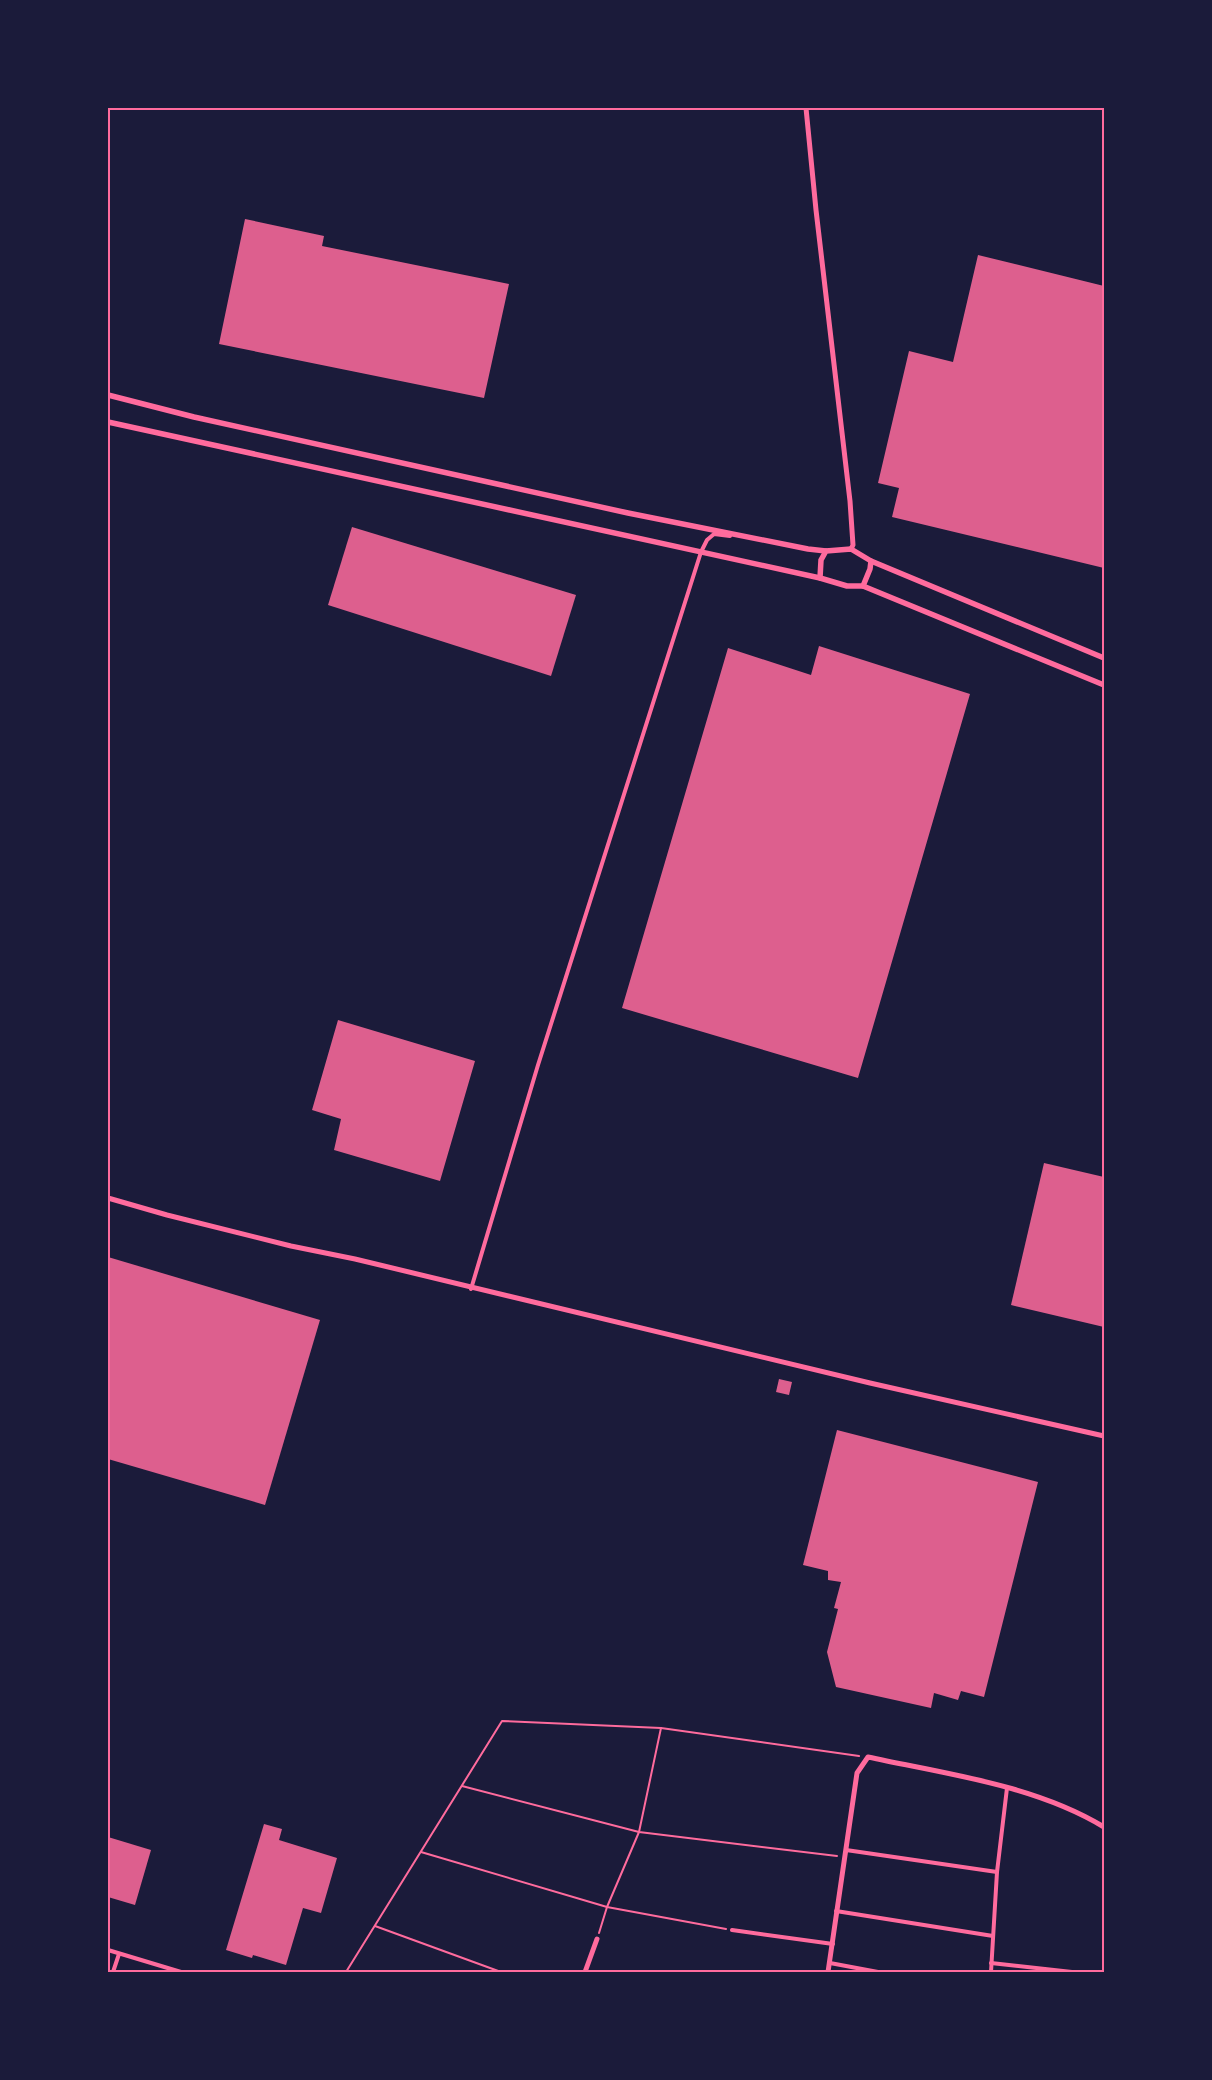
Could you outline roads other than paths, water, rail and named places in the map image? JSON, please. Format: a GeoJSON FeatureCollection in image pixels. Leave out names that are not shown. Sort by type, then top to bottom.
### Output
{"type":"FeatureCollection","features":[{"type":"Feature","properties":{"kind":"main road"},"geometry":{"type":"LineString","coordinates":[[108,394],[194,417],[751,538],[826,551],[851,549],[871,561],[1104,658]]}},
{"type":"Feature","properties":{"kind":"main road"},"geometry":{"type":"LineString","coordinates":[[108,422],[820,578],[847,586],[863,586],[1104,685]]}},
{"type":"Feature","properties":{"kind":"main road"},"geometry":{"type":"LineString","coordinates":[[820,578],[821,560],[826,551]]}},
{"type":"Feature","properties":{"kind":"main road"},"geometry":{"type":"LineString","coordinates":[[863,586],[870,570],[871,561]]}},
{"type":"Feature","properties":{"kind":"street"},"geometry":{"type":"LineString","coordinates":[[806,108],[850,501],[853,545],[851,549]]}},
{"type":"Feature","properties":{"kind":"street"},"geometry":{"type":"LineString","coordinates":[[471,1288],[538,1065],[701,552],[707,540],[714,534],[751,538]]}},
{"type":"Feature","properties":{"kind":"street"},"geometry":{"type":"LineString","coordinates":[[108,1198],[167,1215],[471,1288],[870,1383],[1104,1436]]}},
{"type":"Feature","properties":{"kind":"street"},"geometry":{"type":"LineString","coordinates":[[828,1972],[856,1773],[868,1757],[1007,1788],[1056,1803],[1104,1826]]}},
{"type":"Feature","properties":{"kind":"street"},"geometry":{"type":"LineString","coordinates":[[991,1972],[997,1872],[1007,1788]]}},
{"type":"Feature","properties":{"kind":"street"},"geometry":{"type":"LineString","coordinates":[[846,1850],[997,1872]]}},
{"type":"Feature","properties":{"kind":"street"},"geometry":{"type":"LineString","coordinates":[[836,1911],[993,1936]]}},
{"type":"Feature","properties":{"kind":"street"},"geometry":{"type":"LineString","coordinates":[[732,1930],[833,1944]]}},
{"type":"Feature","properties":{"kind":"street"},"geometry":{"type":"LineString","coordinates":[[585,1972],[597,1939]]}},
{"type":"Feature","properties":{"kind":"street"},"geometry":{"type":"LineString","coordinates":[[108,1950],[180,1972]]}},
{"type":"Feature","properties":{"kind":"street"},"geometry":{"type":"LineString","coordinates":[[113,1972],[119,1954]]}},
{"type":"Feature","properties":{"kind":"street"},"geometry":{"type":"LineString","coordinates":[[992,1963],[1072,1972]]}},
{"type":"Feature","properties":{"kind":"street"},"geometry":{"type":"LineString","coordinates":[[830,1964],[878,1972]]}}]}
